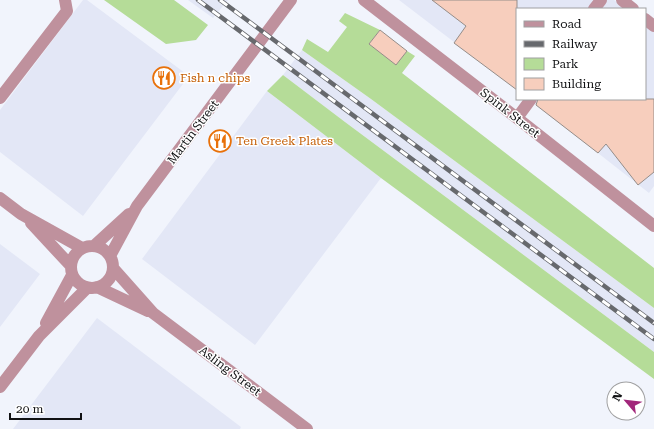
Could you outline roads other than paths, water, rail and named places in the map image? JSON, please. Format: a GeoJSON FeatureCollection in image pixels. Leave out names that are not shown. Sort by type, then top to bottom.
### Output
{"type":"FeatureCollection","features":[{"type":"Feature","properties":{"kind":"street"},"geometry":{"type":"LineString","coordinates":[[0,98],[67,11],[65,0]]}},
{"type":"Feature","properties":{"kind":"street","name":"Martin Street"},"geometry":{"type":"LineString","coordinates":[[110,256],[137,206],[292,0]]}},
{"type":"Feature","properties":{"kind":"street","name":"Spink Street"},"geometry":{"type":"LineString","coordinates":[[364,0],[654,226]]}},
{"type":"Feature","properties":{"kind":"street"},"geometry":{"type":"LineString","coordinates":[[595,8],[601,0]]}},
{"type":"Feature","properties":{"kind":"street"},"geometry":{"type":"LineString","coordinates":[[622,0],[632,8]]}},
{"type":"Feature","properties":{"kind":"street"},"geometry":{"type":"LineString","coordinates":[[646,20],[654,26]]}},
{"type":"Feature","properties":{"kind":"street"},"geometry":{"type":"LineString","coordinates":[[517,118],[529,100]]}},
{"type":"Feature","properties":{"kind":"street"},"geometry":{"type":"LineString","coordinates":[[0,198],[21,214],[82,248]]}},
{"type":"Feature","properties":{"kind":"street","name":"Martin Street"},"geometry":{"type":"LineString","coordinates":[[94,246],[137,206]]}},
{"type":"Feature","properties":{"kind":"street"},"geometry":{"type":"LineString","coordinates":[[21,214],[71,270],[76,281],[81,285],[92,287],[104,284],[108,280],[113,268],[110,256],[100,248],[88,246],[76,252],[73,258],[71,270],[39,336]]}},
{"type":"Feature","properties":{"kind":"street","name":"Asling Street"},"geometry":{"type":"LineString","coordinates":[[113,268],[153,313],[307,429]]}},
{"type":"Feature","properties":{"kind":"street"},"geometry":{"type":"LineString","coordinates":[[0,387],[39,336],[92,287]]}},
{"type":"Feature","properties":{"kind":"street","name":"Asling Street"},"geometry":{"type":"LineString","coordinates":[[92,287],[153,313]]}},
{"type":"Feature","properties":{"kind":"railway"},"geometry":{"type":"LineString","coordinates":[[198,0],[654,339]]}},
{"type":"Feature","properties":{"kind":"railway"},"geometry":{"type":"LineString","coordinates":[[220,0],[654,323]]}},
{"type":"Feature","properties":{"kind":"place","name":"Fish n chips"},"geometry":{"type":"Point","coordinates":[164,78]}},
{"type":"Feature","properties":{"kind":"place","name":"Ten Greek Plates"},"geometry":{"type":"Point","coordinates":[220,141]}}]}
